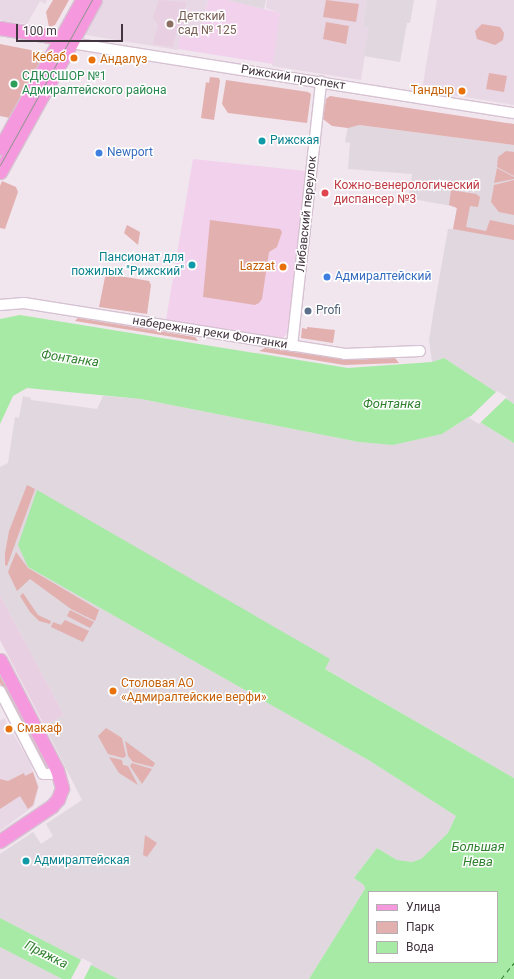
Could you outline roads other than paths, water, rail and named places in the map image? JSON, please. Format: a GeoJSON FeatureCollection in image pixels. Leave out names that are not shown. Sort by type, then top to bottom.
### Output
{"type":"FeatureCollection","features":[{"type":"Feature","properties":{"kind":"main road"},"geometry":{"type":"LineString","coordinates":[[0,172],[82,0]]}},
{"type":"Feature","properties":{"kind":"main road"},"geometry":{"type":"LineString","coordinates":[[0,148],[63,42],[95,0]]}},
{"type":"Feature","properties":{"kind":"main road","name":"Рижский проспект"},"geometry":{"type":"LineString","coordinates":[[0,28],[63,42]]}},
{"type":"Feature","properties":{"kind":"main road","name":"Рижский проспект"},"geometry":{"type":"LineString","coordinates":[[0,36],[63,42]]}},
{"type":"Feature","properties":{"kind":"main road"},"geometry":{"type":"LineString","coordinates":[[0,660],[55,766],[60,779],[61,794],[52,806],[0,841]]}},
{"type":"Feature","properties":{"kind":"street","name":"Рижский проспект"},"geometry":{"type":"LineString","coordinates":[[63,42],[514,113]]}},
{"type":"Feature","properties":{"kind":"street","name":"Либавский переулок"},"geometry":{"type":"LineString","coordinates":[[292,346],[321,82]]}},
{"type":"Feature","properties":{"kind":"street","name":"набережная реки Фонтанки"},"geometry":{"type":"LineString","coordinates":[[0,305],[24,303],[350,355],[420,351]]}},
{"type":"Feature","properties":{"kind":"street"},"geometry":{"type":"LineString","coordinates":[[0,691],[5,711],[43,774],[52,774],[55,766]]}},
{"type":"Feature","properties":{"kind":"water","name":"Фонтанка"},"geometry":{"type":"Polygon","coordinates":[[[20,315],[348,368],[432,362],[444,358],[514,404],[514,443],[470,416],[442,434],[393,445],[359,442],[141,399],[27,388],[13,396],[0,424],[0,319],[20,315]]]}},
{"type":"Feature","properties":{"kind":"water","name":"Большая Нева"},"geometry":{"type":"Polygon","coordinates":[[[37,490],[330,659],[325,669],[514,778],[514,979],[309,979],[365,889],[364,885],[354,878],[377,848],[397,860],[412,862],[421,859],[448,833],[456,816],[370,761],[28,567],[18,545],[37,490]]]}},
{"type":"Feature","properties":{"kind":"water","name":"Пряжка"},"geometry":{"type":"Polygon","coordinates":[[[0,918],[118,979],[62,979],[0,947],[0,918]]]}},
{"type":"Feature","properties":{"kind":"tram line"},"geometry":{"type":"LineString","coordinates":[[0,165],[92,0]]}},
{"type":"Feature","properties":{"kind":"place","name":"Детский сад № 125"},"geometry":{"type":"Point","coordinates":[170,24]}},
{"type":"Feature","properties":{"kind":"place","name":"Кебаб"},"geometry":{"type":"Point","coordinates":[74,58]}},
{"type":"Feature","properties":{"kind":"place","name":"Андалуз"},"geometry":{"type":"Point","coordinates":[92,60]}},
{"type":"Feature","properties":{"kind":"place","name":"СДЮСШОР №1 Адмиралтейского района"},"geometry":{"type":"Point","coordinates":[14,84]}},
{"type":"Feature","properties":{"kind":"place","name":"Тандыр"},"geometry":{"type":"Point","coordinates":[462,91]}},
{"type":"Feature","properties":{"kind":"place","name":"Рижская"},"geometry":{"type":"Point","coordinates":[262,141]}},
{"type":"Feature","properties":{"kind":"place","name":"Newport"},"geometry":{"type":"Point","coordinates":[99,153]}},
{"type":"Feature","properties":{"kind":"place","name":"Кожно-венерологический диспансер №3"},"geometry":{"type":"Point","coordinates":[325,193]}},
{"type":"Feature","properties":{"kind":"place","name":"Пансионат для пожилых \"Рижский\""},"geometry":{"type":"Point","coordinates":[192,265]}},
{"type":"Feature","properties":{"kind":"place","name":"Lazzat"},"geometry":{"type":"Point","coordinates":[283,267]}},
{"type":"Feature","properties":{"kind":"place","name":"Адмиралтейский"},"geometry":{"type":"Point","coordinates":[327,277]}},
{"type":"Feature","properties":{"kind":"place","name":"Profi"},"geometry":{"type":"Point","coordinates":[308,311]}},
{"type":"Feature","properties":{"kind":"place","name":"Столовая АО «Адмиралтейские верфи»"},"geometry":{"type":"Point","coordinates":[113,691]}},
{"type":"Feature","properties":{"kind":"place","name":"Смакаф"},"geometry":{"type":"Point","coordinates":[9,729]}},
{"type":"Feature","properties":{"kind":"place","name":"Адмиралтейская"},"geometry":{"type":"Point","coordinates":[26,861]}}]}
